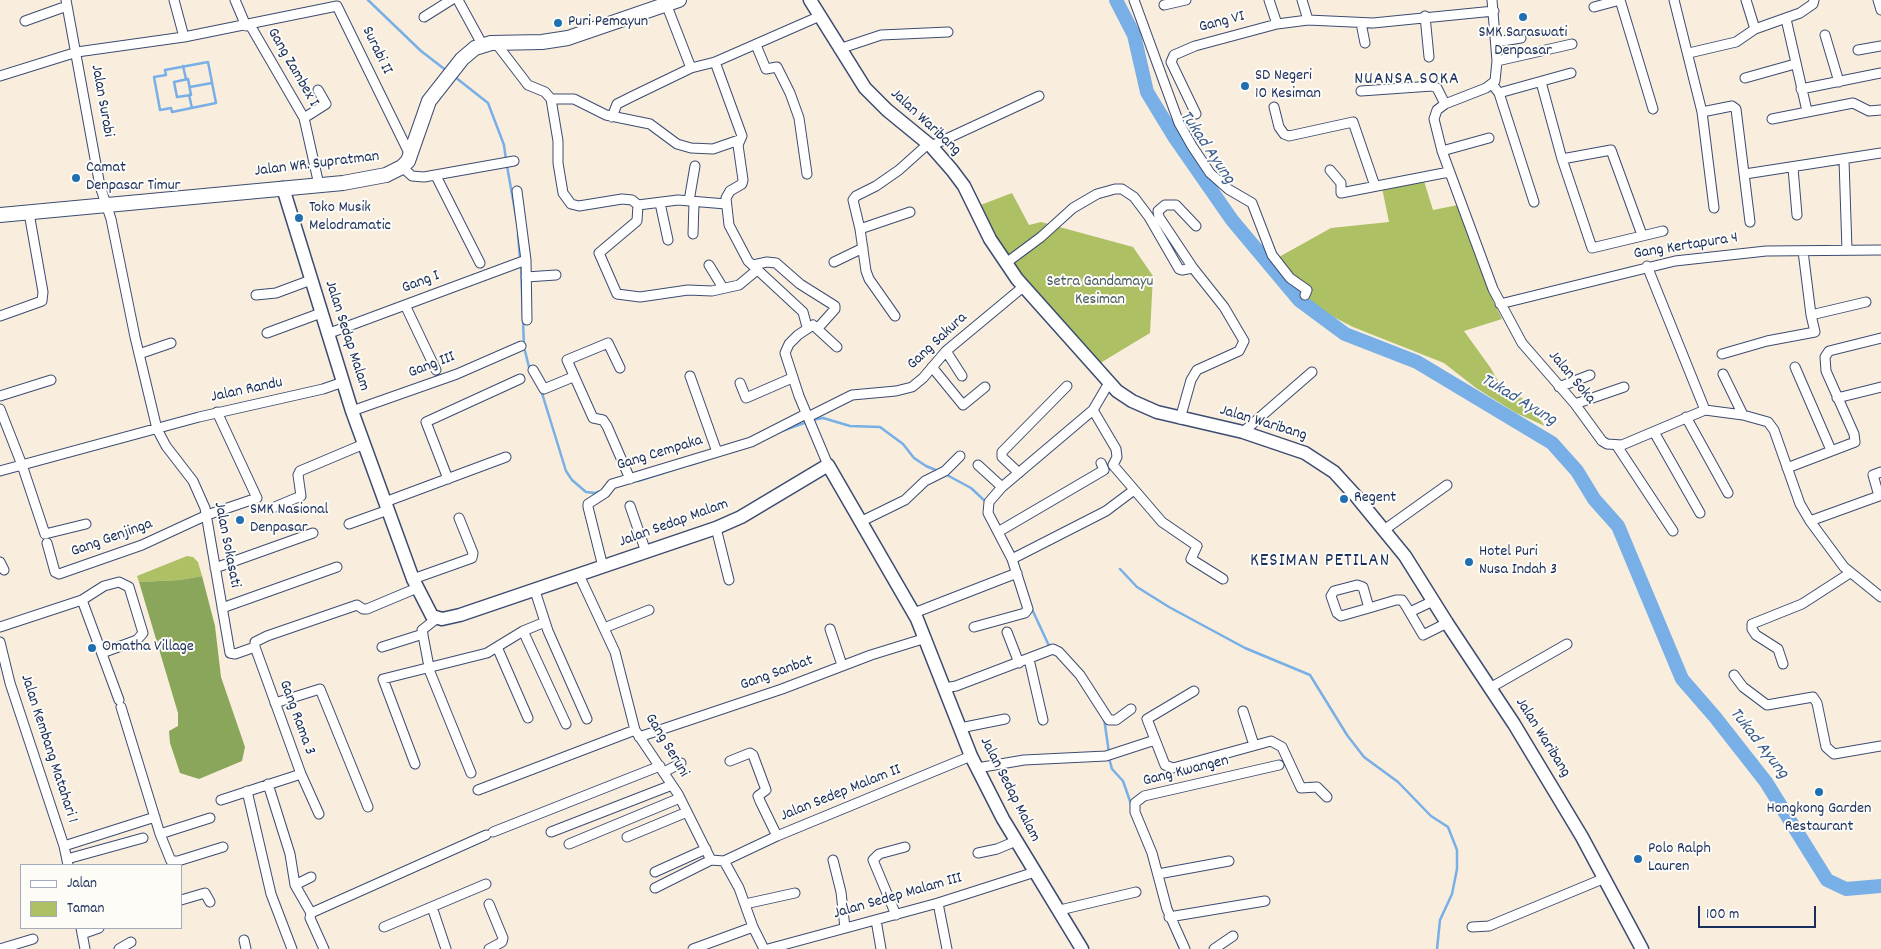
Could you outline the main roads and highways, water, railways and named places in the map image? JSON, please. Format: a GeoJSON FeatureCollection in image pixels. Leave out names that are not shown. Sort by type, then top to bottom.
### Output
{"type":"FeatureCollection","features":[{"type":"Feature","properties":{"kind":"main road","name":"Jalan WR. Supratman"},"geometry":{"type":"LineString","coordinates":[[0,216],[365,180],[407,162],[427,105],[466,55],[488,43],[562,40],[670,2]]}},
{"type":"Feature","properties":{"kind":"waterway"},"geometry":{"type":"LineString","coordinates":[[368,0],[421,51],[447,71]]}},
{"type":"Feature","properties":{"kind":"waterway","name":"Tukad Ayung"},"geometry":{"type":"LineString","coordinates":[[1116,0],[1134,35],[1147,92],[1175,138],[1232,220],[1299,300],[1345,334],[1417,362],[1552,443],[1577,471],[1594,499],[1618,526],[1682,679],[1715,717],[1766,782],[1827,880],[1846,889],[1881,886]]}},
{"type":"Feature","properties":{"kind":"waterway"},"geometry":{"type":"LineString","coordinates":[[208,62],[216,103],[172,112],[171,108],[160,110],[154,77],[166,75],[165,70],[208,62]]}},
{"type":"Feature","properties":{"kind":"waterway"},"geometry":{"type":"LineString","coordinates":[[183,66],[186,79]]}},
{"type":"Feature","properties":{"kind":"waterway"},"geometry":{"type":"LineString","coordinates":[[455,77],[488,103],[504,145],[506,160]]}},
{"type":"Feature","properties":{"kind":"waterway"},"geometry":{"type":"LineString","coordinates":[[188,79],[191,95],[177,97],[174,82],[188,79]]}},
{"type":"Feature","properties":{"kind":"waterway"},"geometry":{"type":"LineString","coordinates":[[190,87],[212,83]]}},
{"type":"Feature","properties":{"kind":"waterway"},"geometry":{"type":"LineString","coordinates":[[189,95],[192,108]]}},
{"type":"Feature","properties":{"kind":"waterway"},"geometry":{"type":"LineString","coordinates":[[507,166],[517,222]]}},
{"type":"Feature","properties":{"kind":"waterway"},"geometry":{"type":"LineString","coordinates":[[518,235],[520,259]]}},
{"type":"Feature","properties":{"kind":"waterway"},"geometry":{"type":"LineString","coordinates":[[521,265],[524,347],[530,371]]}},
{"type":"Feature","properties":{"kind":"waterway"},"geometry":{"type":"LineString","coordinates":[[541,390],[566,471],[572,480],[586,492],[595,493],[601,491]]}},
{"type":"Feature","properties":{"kind":"waterway"},"geometry":{"type":"LineString","coordinates":[[812,420],[823,418],[850,426],[880,427],[903,444],[914,458],[938,471]]}},
{"type":"Feature","properties":{"kind":"waterway"},"geometry":{"type":"LineString","coordinates":[[779,432],[807,422]]}},
{"type":"Feature","properties":{"kind":"waterway"},"geometry":{"type":"LineString","coordinates":[[690,465],[718,456]]}},
{"type":"Feature","properties":{"kind":"waterway"},"geometry":{"type":"LineString","coordinates":[[638,481],[682,467]]}},
{"type":"Feature","properties":{"kind":"waterway"},"geometry":{"type":"LineString","coordinates":[[945,474],[971,488],[986,502]]}},
{"type":"Feature","properties":{"kind":"waterway"},"geometry":{"type":"LineString","coordinates":[[1120,569],[1137,587],[1169,607],[1245,648],[1310,675],[1347,735],[1364,757],[1398,782],[1431,816],[1448,827],[1457,850],[1457,869],[1452,894],[1440,920],[1437,949]]}},
{"type":"Feature","properties":{"kind":"waterway"},"geometry":{"type":"LineString","coordinates":[[1031,607],[1050,648]]}},
{"type":"Feature","properties":{"kind":"waterway"},"geometry":{"type":"LineString","coordinates":[[1104,718],[1109,753]]}},
{"type":"Feature","properties":{"kind":"waterway"},"geometry":{"type":"LineString","coordinates":[[1109,758],[1112,769],[1123,781],[1131,804]]}},
{"type":"Feature","properties":{"kind":"waterway"},"geometry":{"type":"LineString","coordinates":[[1168,921],[1180,949]]}},
{"type":"Feature","properties":{"kind":"place","name":"SMK Saraswati Denpasar"},"geometry":{"type":"Point","coordinates":[1523,17]}},
{"type":"Feature","properties":{"kind":"place","name":"Puri Pemayun"},"geometry":{"type":"Point","coordinates":[558,23]}},
{"type":"Feature","properties":{"kind":"place","name":"SD Negeri 10 Kesiman"},"geometry":{"type":"Point","coordinates":[1245,86]}},
{"type":"Feature","properties":{"kind":"place","name":"Camat Denpasar Timur"},"geometry":{"type":"Point","coordinates":[76,178]}},
{"type":"Feature","properties":{"kind":"place","name":"Toko Musik Melodramatic"},"geometry":{"type":"Point","coordinates":[299,218]}},
{"type":"Feature","properties":{"kind":"place","name":"Regent"},"geometry":{"type":"Point","coordinates":[1344,499]}},
{"type":"Feature","properties":{"kind":"place","name":"SMK Nasional Denpasar"},"geometry":{"type":"Point","coordinates":[240,520]}},
{"type":"Feature","properties":{"kind":"place","name":"Hotel Puri Nusa Indah 3"},"geometry":{"type":"Point","coordinates":[1469,562]}},
{"type":"Feature","properties":{"kind":"place","name":"Omatha Village"},"geometry":{"type":"Point","coordinates":[92,648]}},
{"type":"Feature","properties":{"kind":"place","name":"Hongkong Garden Restaurant"},"geometry":{"type":"Point","coordinates":[1819,792]}},
{"type":"Feature","properties":{"kind":"place","name":"Polo Ralph Lauren"},"geometry":{"type":"Point","coordinates":[1638,859]}},
{"type":"Feature","properties":{"kind":"district","name":"NUANSA SOKA"},"geometry":{"type":"Point","coordinates":[1407,81]}},
{"type":"Feature","properties":{"kind":"district","name":"KESIMAN PETILAN"},"geometry":{"type":"Point","coordinates":[1320,562]}},
{"type":"Feature","properties":{"kind":"park label","name":"Setra Gandamayu Kesiman"},"geometry":{"type":"Point","coordinates":[1100,292]}}]}
